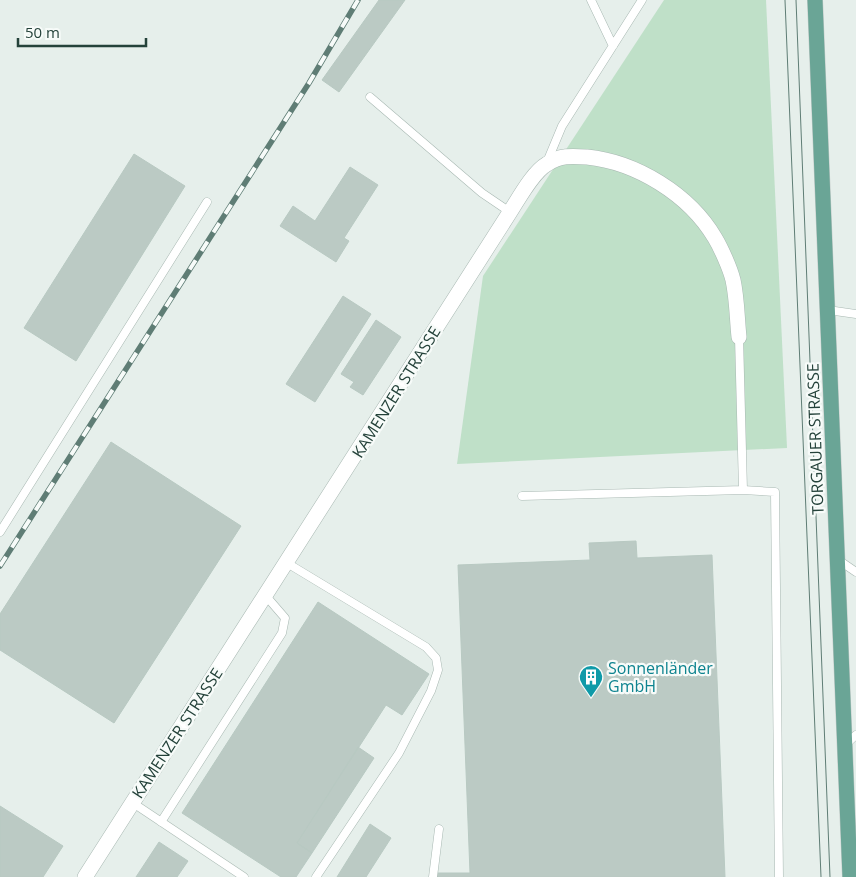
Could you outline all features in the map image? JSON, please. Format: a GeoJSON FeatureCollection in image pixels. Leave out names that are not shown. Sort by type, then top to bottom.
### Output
{"type":"FeatureCollection","features":[{"type":"Feature","properties":{"kind":"main road","name":"TORGAUER STRASSE"},"geometry":{"type":"LineString","coordinates":[[815,0],[850,877]]}},
{"type":"Feature","properties":{"kind":"street","name":"KAMENZER STRASSE"},"geometry":{"type":"LineString","coordinates":[[85,877],[510,212],[535,175],[546,164],[566,155],[615,162],[650,177],[665,186],[692,208],[714,237],[733,278],[739,336]]}},
{"type":"Feature","properties":{"kind":"lane"},"geometry":{"type":"LineString","coordinates":[[591,0],[613,46]]}},
{"type":"Feature","properties":{"kind":"lane"},"geometry":{"type":"LineString","coordinates":[[546,164],[562,126],[642,0]]}},
{"type":"Feature","properties":{"kind":"lane"},"geometry":{"type":"LineString","coordinates":[[370,97],[482,193],[510,212]]}},
{"type":"Feature","properties":{"kind":"lane"},"geometry":{"type":"LineString","coordinates":[[0,532],[207,202]]}},
{"type":"Feature","properties":{"kind":"lane"},"geometry":{"type":"LineString","coordinates":[[828,310],[856,314]]}},
{"type":"Feature","properties":{"kind":"lane"},"geometry":{"type":"LineString","coordinates":[[739,336],[743,490]]}},
{"type":"Feature","properties":{"kind":"lane"},"geometry":{"type":"LineString","coordinates":[[522,496],[743,490],[775,492],[779,877]]}},
{"type":"Feature","properties":{"kind":"lane"},"geometry":{"type":"LineString","coordinates":[[837,559],[856,572]]}},
{"type":"Feature","properties":{"kind":"lane"},"geometry":{"type":"LineString","coordinates":[[287,563],[420,643],[436,658],[438,670],[431,692],[399,754],[316,877]]}},
{"type":"Feature","properties":{"kind":"lane"},"geometry":{"type":"LineString","coordinates":[[161,822],[282,633],[285,618],[266,596]]}},
{"type":"Feature","properties":{"kind":"lane"},"geometry":{"type":"LineString","coordinates":[[844,746],[856,735]]}},
{"type":"Feature","properties":{"kind":"lane"},"geometry":{"type":"LineString","coordinates":[[133,803],[244,877]]}},
{"type":"Feature","properties":{"kind":"lane"},"geometry":{"type":"LineString","coordinates":[[433,877],[439,829]]}},
{"type":"Feature","properties":{"kind":"green space"},"geometry":{"type":"Polygon","coordinates":[[[664,0],[766,0],[787,448],[457,464],[483,276],[664,0]]]}},
{"type":"Feature","properties":{"kind":"building"},"geometry":{"type":"Polygon","coordinates":[[[379,0],[405,0],[339,92],[322,80],[379,0]]]}},
{"type":"Feature","properties":{"kind":"building"},"geometry":{"type":"Polygon","coordinates":[[[134,154],[185,186],[76,361],[24,328],[134,154]]]}},
{"type":"Feature","properties":{"kind":"building"},"geometry":{"type":"Polygon","coordinates":[[[350,167],[378,185],[344,238],[349,241],[336,262],[280,226],[293,206],[315,221],[350,167]]]}},
{"type":"Feature","properties":{"kind":"building"},"geometry":{"type":"Polygon","coordinates":[[[343,296],[371,314],[315,402],[286,384],[343,296]]]}},
{"type":"Feature","properties":{"kind":"building"},"geometry":{"type":"Polygon","coordinates":[[[376,320],[401,337],[363,395],[350,387],[354,382],[341,374],[376,320]]]}},
{"type":"Feature","properties":{"kind":"building"},"geometry":{"type":"Polygon","coordinates":[[[111,442],[241,526],[114,723],[0,650],[0,614],[111,442]]]}},
{"type":"Feature","properties":{"kind":"building","name":"Sonnenländer GmbH"},"geometry":{"type":"Polygon","coordinates":[[[636,541],[637,558],[712,555],[725,877],[437,877],[437,873],[470,873],[458,565],[590,560],[589,543],[636,541]]]}},
{"type":"Feature","properties":{"kind":"building"},"geometry":{"type":"Polygon","coordinates":[[[318,602],[429,674],[402,715],[386,705],[297,843],[312,853],[296,877],[281,877],[182,813],[318,602]]]}},
{"type":"Feature","properties":{"kind":"building"},"geometry":{"type":"Polygon","coordinates":[[[358,747],[374,758],[312,853],[297,843],[358,747]]]}},
{"type":"Feature","properties":{"kind":"building"},"geometry":{"type":"Polygon","coordinates":[[[0,806],[63,846],[43,877],[0,877],[0,806]]]}},
{"type":"Feature","properties":{"kind":"building"},"geometry":{"type":"Polygon","coordinates":[[[370,824],[391,838],[366,877],[337,877],[370,824]]]}},
{"type":"Feature","properties":{"kind":"building"},"geometry":{"type":"Polygon","coordinates":[[[159,842],[188,861],[177,877],[136,877],[159,842]]]}},
{"type":"Feature","properties":{"kind":"tram line"},"geometry":{"type":"LineString","coordinates":[[785,0],[821,877]]}},
{"type":"Feature","properties":{"kind":"tram line"},"geometry":{"type":"LineString","coordinates":[[796,0],[830,877]]}},
{"type":"Feature","properties":{"kind":"railway"},"geometry":{"type":"LineString","coordinates":[[0,566],[309,83],[358,0]]}},
{"type":"Feature","properties":{"kind":"place","name":"Sonnenländer GmbH"},"geometry":{"type":"Point","coordinates":[591,698]}}]}
